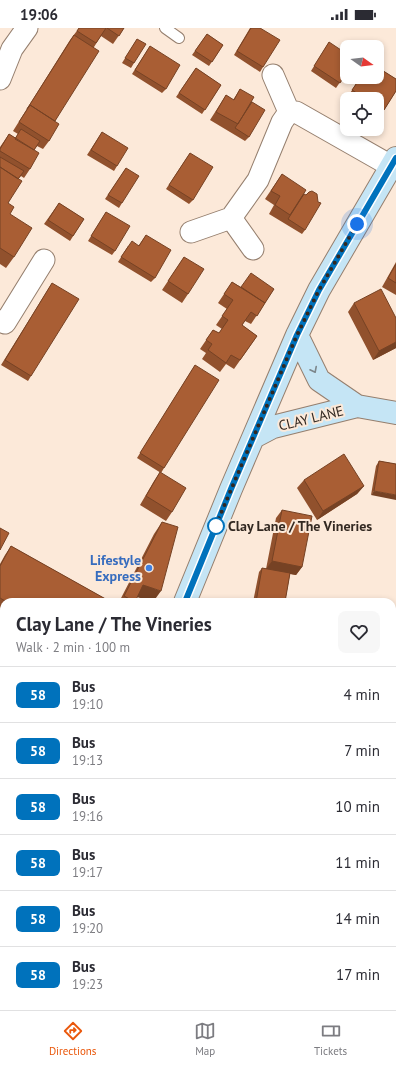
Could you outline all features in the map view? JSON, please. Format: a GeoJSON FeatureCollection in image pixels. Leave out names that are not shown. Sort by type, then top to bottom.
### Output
{"type":"FeatureCollection","features":[{"type":"Feature","properties":{"kind":"street"},"geometry":{"type":"LineString","coordinates":[[0,80],[12,49],[27,28]]}},
{"type":"Feature","properties":{"kind":"street"},"geometry":{"type":"LineString","coordinates":[[273,75],[289,112]]}},
{"type":"Feature","properties":{"kind":"street"},"geometry":{"type":"LineString","coordinates":[[187,598],[231,489],[297,335],[319,290],[394,162],[296,112],[289,112]]}},
{"type":"Feature","properties":{"kind":"street"},"geometry":{"type":"LineString","coordinates":[[191,232],[231,218],[258,180],[282,122],[289,112]]}},
{"type":"Feature","properties":{"kind":"street"},"geometry":{"type":"LineString","coordinates":[[231,218],[253,249]]}},
{"type":"Feature","properties":{"kind":"street"},"geometry":{"type":"LineString","coordinates":[[0,321],[5,324],[44,260]]}},
{"type":"Feature","properties":{"kind":"street","name":"CLAY LANE"},"geometry":{"type":"LineString","coordinates":[[297,335],[320,380],[357,406]]}},
{"type":"Feature","properties":{"kind":"street","name":"CLAY LANE"},"geometry":{"type":"LineString","coordinates":[[254,437],[273,427],[357,406],[396,413]]}},
{"type":"Feature","properties":{"kind":"lane"},"geometry":{"type":"LineString","coordinates":[[165,28],[180,38]]}},
{"type":"Feature","properties":{"kind":"building"},"geometry":{"type":"Polygon","coordinates":[[[79,28],[106,28],[96,43],[77,31],[79,28]]]}},
{"type":"Feature","properties":{"kind":"building"},"geometry":{"type":"Polygon","coordinates":[[[107,28],[124,28],[119,36],[107,28]]]}},
{"type":"Feature","properties":{"kind":"building"},"geometry":{"type":"Polygon","coordinates":[[[251,28],[260,28],[280,40],[263,67],[237,51],[251,28]]]}},
{"type":"Feature","properties":{"kind":"building"},"geometry":{"type":"Polygon","coordinates":[[[207,34],[223,45],[212,62],[195,51],[207,34]]]}},
{"type":"Feature","properties":{"kind":"building"},"geometry":{"type":"Polygon","coordinates":[[[74,35],[99,51],[55,121],[30,105],[27,109],[74,35]]]}},
{"type":"Feature","properties":{"kind":"building"},"geometry":{"type":"Polygon","coordinates":[[[137,39],[146,44],[134,63],[125,58],[137,39]]]}},
{"type":"Feature","properties":{"kind":"building"},"geometry":{"type":"Polygon","coordinates":[[[329,42],[340,49],[340,83],[314,66],[329,42]]]}},
{"type":"Feature","properties":{"kind":"building"},"geometry":{"type":"Polygon","coordinates":[[[150,46],[180,65],[166,89],[135,70],[150,46]]]}},
{"type":"Feature","properties":{"kind":"building"},"geometry":{"type":"Polygon","coordinates":[[[196,68],[221,85],[205,110],[179,93],[196,68]]]}},
{"type":"Feature","properties":{"kind":"building"},"geometry":{"type":"Polygon","coordinates":[[[384,71],[396,79],[396,91],[384,110],[384,92],[355,92],[352,90],[356,84],[384,84],[384,71]]]}},
{"type":"Feature","properties":{"kind":"building"},"geometry":{"type":"Polygon","coordinates":[[[240,89],[254,97],[238,124],[216,112],[226,95],[234,100],[240,89]]]}},
{"type":"Feature","properties":{"kind":"building"},"geometry":{"type":"Polygon","coordinates":[[[252,102],[265,110],[249,137],[235,128],[252,102]]]}},
{"type":"Feature","properties":{"kind":"building"},"geometry":{"type":"Polygon","coordinates":[[[30,105],[59,124],[49,141],[19,122],[30,105]]]}},
{"type":"Feature","properties":{"kind":"building"},"geometry":{"type":"Polygon","coordinates":[[[21,129],[40,141],[34,150],[15,139],[21,129]]]}},
{"type":"Feature","properties":{"kind":"building"},"geometry":{"type":"Polygon","coordinates":[[[102,132],[128,148],[117,166],[91,150],[102,132]]]}},
{"type":"Feature","properties":{"kind":"building"},"geometry":{"type":"Polygon","coordinates":[[[9,134],[39,153],[30,169],[0,151],[9,134]]]}},
{"type":"Feature","properties":{"kind":"building"},"geometry":{"type":"Polygon","coordinates":[[[190,153],[213,167],[193,200],[169,185],[190,153]]]}},
{"type":"Feature","properties":{"kind":"building"},"geometry":{"type":"Polygon","coordinates":[[[0,157],[24,171],[18,179],[0,167],[0,157]]]}},
{"type":"Feature","properties":{"kind":"building"},"geometry":{"type":"Polygon","coordinates":[[[0,167],[22,181],[8,203],[14,207],[10,214],[32,228],[14,257],[0,248],[0,167]]]}},
{"type":"Feature","properties":{"kind":"building"},"geometry":{"type":"Polygon","coordinates":[[[126,168],[139,176],[122,203],[108,195],[126,168]]]}},
{"type":"Feature","properties":{"kind":"building"},"geometry":{"type":"Polygon","coordinates":[[[282,174],[306,190],[290,215],[275,205],[280,196],[271,191],[282,174]]]}},
{"type":"Feature","properties":{"kind":"building"},"geometry":{"type":"Polygon","coordinates":[[[312,191],[317,194],[318,202],[321,203],[305,230],[288,219],[304,194],[306,195],[312,191]]]}},
{"type":"Feature","properties":{"kind":"building"},"geometry":{"type":"Polygon","coordinates":[[[59,203],[84,219],[73,236],[48,220],[59,203]]]}},
{"type":"Feature","properties":{"kind":"building"},"geometry":{"type":"Polygon","coordinates":[[[106,212],[130,226],[115,251],[91,236],[106,212]]]}},
{"type":"Feature","properties":{"kind":"building"},"geometry":{"type":"Polygon","coordinates":[[[146,235],[171,250],[155,278],[121,257],[132,241],[139,246],[146,235]]]}},
{"type":"Feature","properties":{"kind":"building"},"geometry":{"type":"Polygon","coordinates":[[[184,257],[204,269],[188,294],[168,281],[184,257]]]}},
{"type":"Feature","properties":{"kind":"building"},"geometry":{"type":"Polygon","coordinates":[[[396,264],[396,283],[388,278],[396,264]]]}},
{"type":"Feature","properties":{"kind":"building"},"geometry":{"type":"Polygon","coordinates":[[[251,273],[274,289],[265,303],[241,287],[251,273]]]}},
{"type":"Feature","properties":{"kind":"building"},"geometry":{"type":"Polygon","coordinates":[[[232,282],[265,303],[257,316],[251,312],[242,325],[257,336],[240,360],[231,355],[226,363],[208,350],[212,344],[206,340],[213,330],[219,333],[228,320],[222,316],[233,300],[224,294],[232,282]]]}},
{"type":"Feature","properties":{"kind":"building"},"geometry":{"type":"Polygon","coordinates":[[[52,283],[79,299],[31,376],[5,360],[52,283]]]}},
{"type":"Feature","properties":{"kind":"building"},"geometry":{"type":"Polygon","coordinates":[[[381,289],[396,318],[396,342],[379,351],[354,303],[381,289]]]}},
{"type":"Feature","properties":{"kind":"building"},"geometry":{"type":"Polygon","coordinates":[[[195,365],[219,380],[164,468],[140,453],[195,365]]]}},
{"type":"Feature","properties":{"kind":"building"},"geometry":{"type":"Polygon","coordinates":[[[344,454],[364,486],[323,511],[304,480],[344,454]]]}},
{"type":"Feature","properties":{"kind":"building"},"geometry":{"type":"Polygon","coordinates":[[[379,461],[396,464],[396,495],[374,491],[379,461]]]}},
{"type":"Feature","properties":{"kind":"building"},"geometry":{"type":"Polygon","coordinates":[[[160,472],[186,488],[172,512],[146,496],[160,472]]]}},
{"type":"Feature","properties":{"kind":"building"},"geometry":{"type":"Polygon","coordinates":[[[282,510],[312,516],[302,567],[272,561],[282,510]]]}},
{"type":"Feature","properties":{"kind":"building","name":"Lifestyle Express"},"geometry":{"type":"Polygon","coordinates":[[[162,522],[178,527],[161,591],[143,585],[137,598],[128,598],[124,596],[162,522]]]}},
{"type":"Feature","properties":{"kind":"building"},"geometry":{"type":"Polygon","coordinates":[[[0,528],[9,533],[0,550],[0,528]]]}},
{"type":"Feature","properties":{"kind":"building"},"geometry":{"type":"Polygon","coordinates":[[[11,546],[104,598],[0,598],[0,566],[11,546]]]}},
{"type":"Feature","properties":{"kind":"building"},"geometry":{"type":"Polygon","coordinates":[[[262,568],[290,573],[286,598],[257,598],[262,568]]]}},
{"type":"Feature","properties":{"kind":"bus line","name":"58"},"geometry":{"type":"LineString","coordinates":[[186,598],[297,335],[319,290],[396,158]]}},
{"type":"Feature","properties":{"kind":"place","name":"Clay Lane / The Vineries"},"geometry":{"type":"Point","coordinates":[216,526]}},
{"type":"Feature","properties":{"kind":"place","name":"Lifestyle Express"},"geometry":{"type":"Point","coordinates":[149,568]}},
{"type":"Feature","properties":{"kind":"route"},"geometry":{"type":"LineString","coordinates":[[216,526],[213,532],[297,335],[319,290],[357,224]]}}]}
